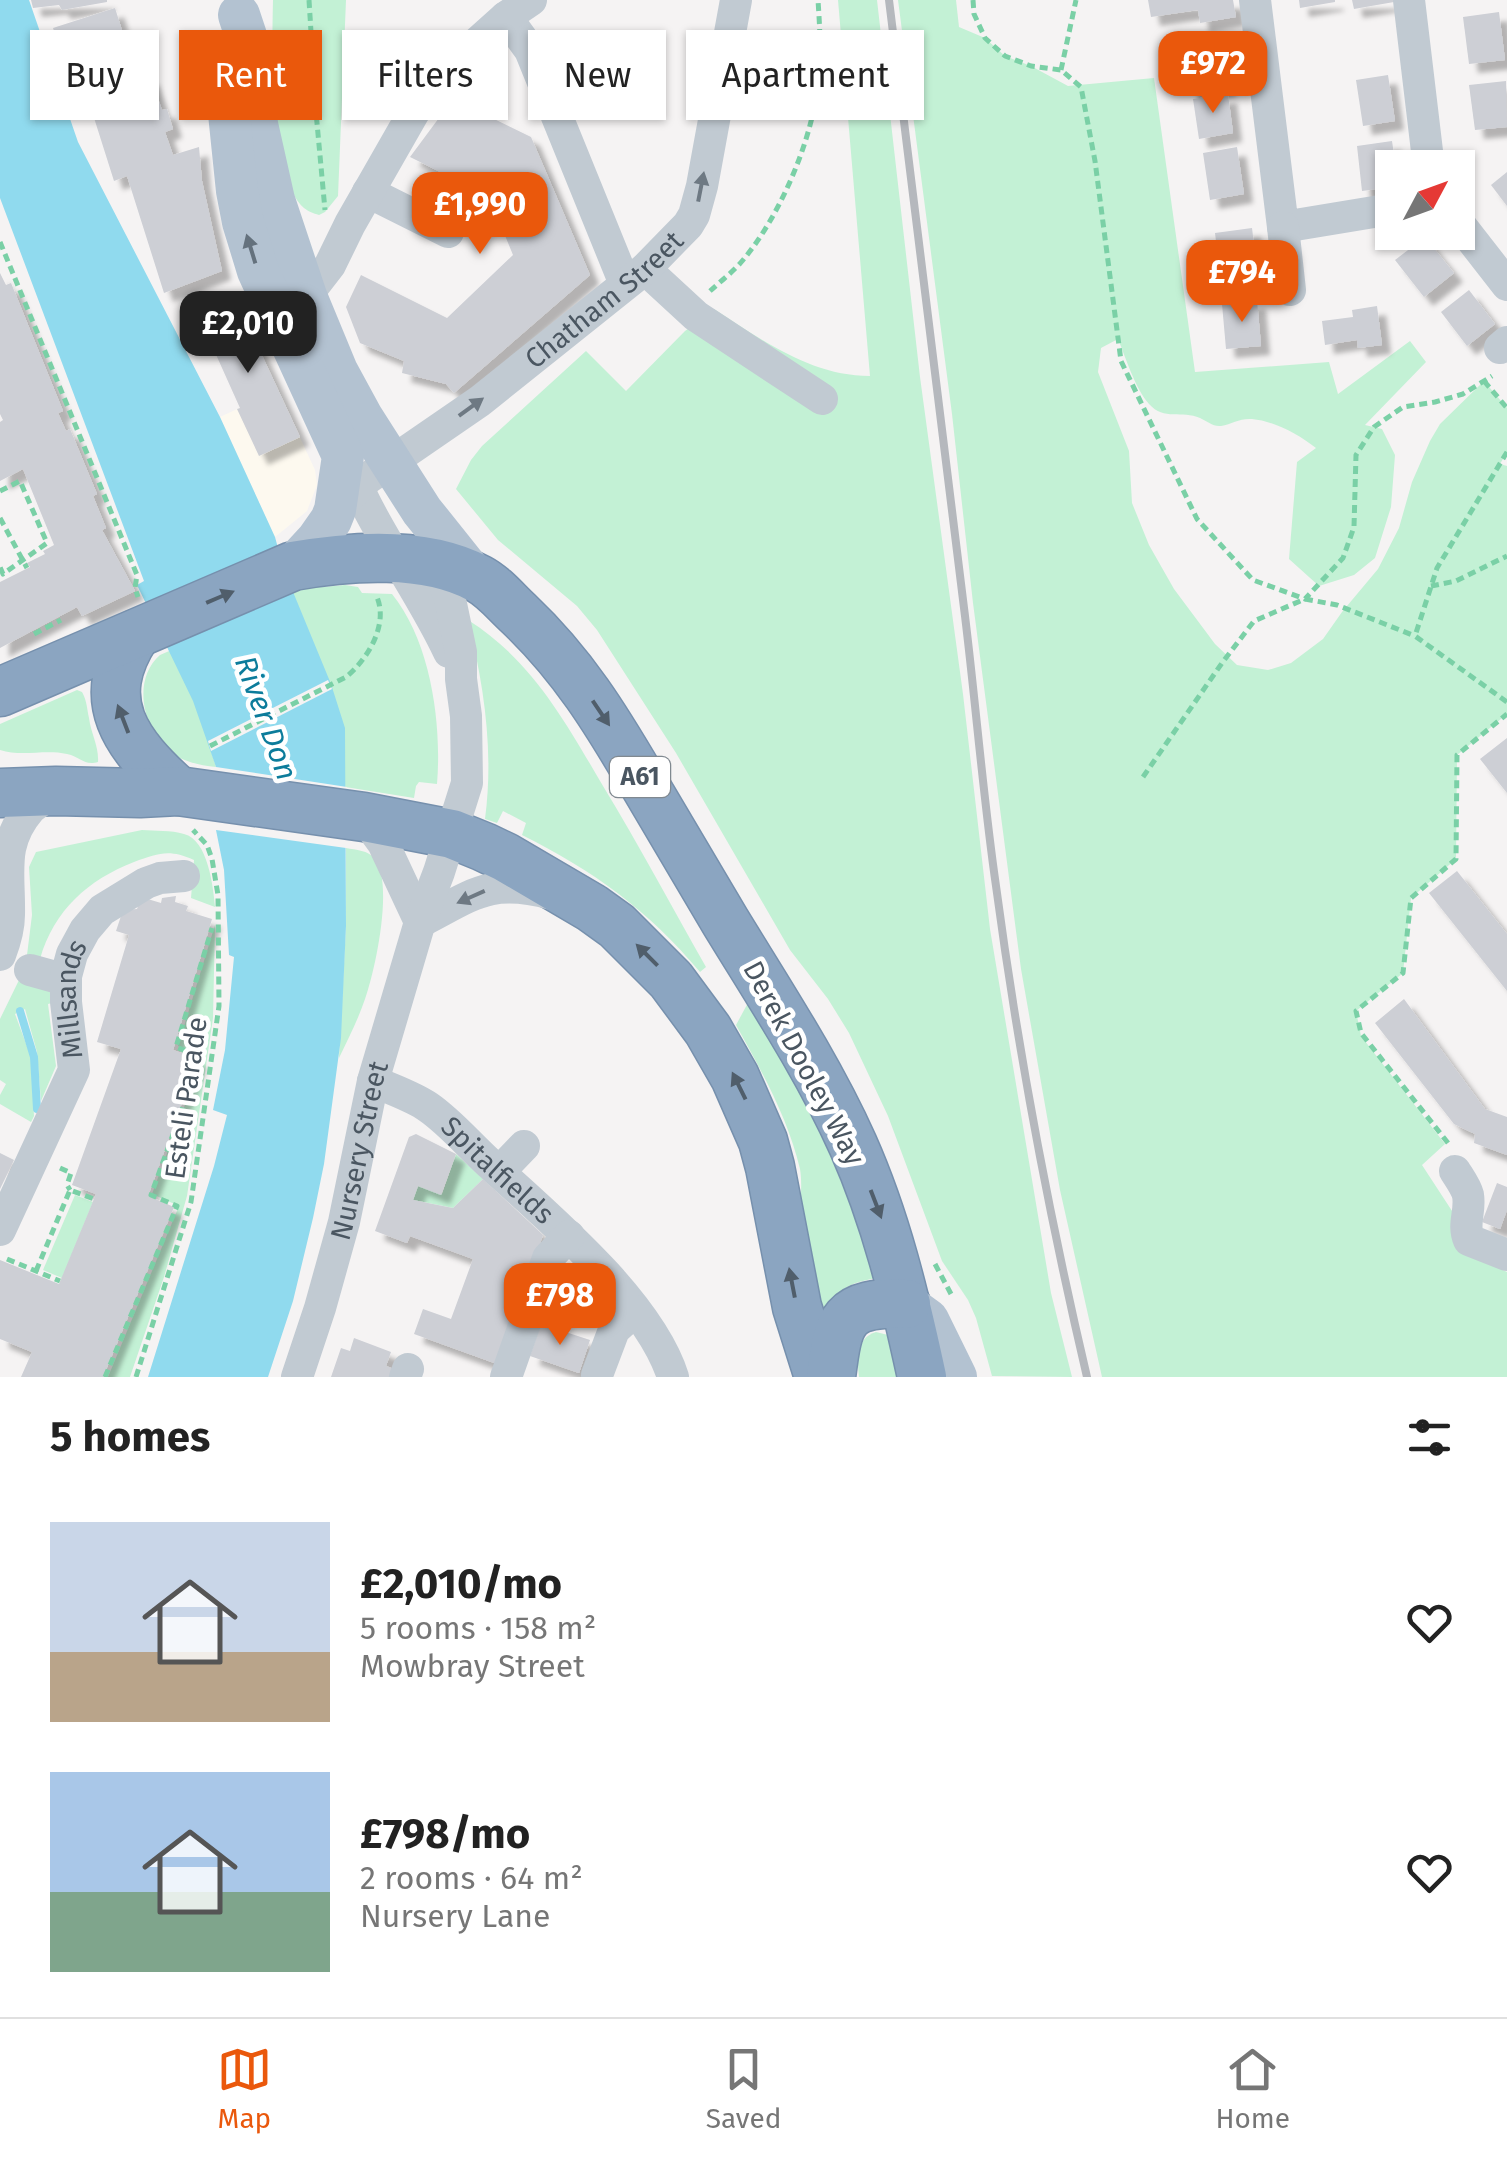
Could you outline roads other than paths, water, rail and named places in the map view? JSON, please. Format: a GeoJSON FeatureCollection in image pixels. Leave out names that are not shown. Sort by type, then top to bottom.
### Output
{"type":"FeatureCollection","features":[{"type":"Feature","properties":{"kind":"highway"},"geometry":{"type":"LineString","coordinates":[[0,692],[145,622],[288,568],[418,564]]}},
{"type":"Feature","properties":{"kind":"highway","name":"A61"},"geometry":{"type":"LineString","coordinates":[[418,564],[487,584],[570,666],[728,925]]}},
{"type":"Feature","properties":{"kind":"highway"},"geometry":{"type":"LineString","coordinates":[[145,622],[122,655],[117,710],[139,751],[184,803]]}},
{"type":"Feature","properties":{"kind":"highway"},"geometry":{"type":"LineString","coordinates":[[0,768],[32,773],[63,791]]}},
{"type":"Feature","properties":{"kind":"highway"},"geometry":{"type":"LineString","coordinates":[[0,793],[140,793],[184,803],[355,815],[452,834],[506,856],[592,908],[617,926],[671,980],[695,1010],[735,1077],[763,1140],[797,1307],[819,1377]]}},
{"type":"Feature","properties":{"kind":"highway"},"geometry":{"type":"LineString","coordinates":[[695,1010],[716,992],[724,974],[728,925]]}},
{"type":"Feature","properties":{"kind":"highway","name":"Derek Dooley Way"},"geometry":{"type":"LineString","coordinates":[[728,925],[788,1022],[852,1144],[887,1232],[922,1377]]}},
{"type":"Feature","properties":{"kind":"highway"},"geometry":{"type":"LineString","coordinates":[[830,1377],[836,1338],[847,1318],[867,1306],[906,1304]]}},
{"type":"Feature","properties":{"kind":"main road"},"geometry":{"type":"LineString","coordinates":[[238,8],[253,57],[258,124],[274,200],[306,296],[337,371],[356,479],[317,540],[288,568]]}},
{"type":"Feature","properties":{"kind":"main road"},"geometry":{"type":"LineString","coordinates":[[238,8],[226,88],[237,190],[258,271],[356,479],[418,502],[418,564]]}},
{"type":"Feature","properties":{"kind":"main road"},"geometry":{"type":"LineString","coordinates":[[906,1304],[928,1320],[956,1377]]}},
{"type":"Feature","properties":{"kind":"street","name":"Chatham Street"},"geometry":{"type":"LineString","coordinates":[[356,479],[480,401],[679,236],[694,215],[736,0]]}},
{"type":"Feature","properties":{"kind":"street"},"geometry":{"type":"LineString","coordinates":[[1255,0],[1290,290]]}},
{"type":"Feature","properties":{"kind":"street"},"geometry":{"type":"LineString","coordinates":[[1410,0],[1427,150]]}},
{"type":"Feature","properties":{"kind":"street"},"geometry":{"type":"LineString","coordinates":[[288,339],[306,296],[330,265],[414,112],[467,52],[519,8],[530,50],[635,276],[822,399]]}},
{"type":"Feature","properties":{"kind":"street"},"geometry":{"type":"LineString","coordinates":[[368,192],[448,232]]}},
{"type":"Feature","properties":{"kind":"street"},"geometry":{"type":"LineString","coordinates":[[1283,228],[1375,212]]}},
{"type":"Feature","properties":{"kind":"street"},"geometry":{"type":"LineString","coordinates":[[1475,244],[1507,284]]}},
{"type":"Feature","properties":{"kind":"street"},"geometry":{"type":"LineString","coordinates":[[356,479],[418,564],[433,619],[461,679]]}},
{"type":"Feature","properties":{"kind":"street","name":"Nursery Street"},"geometry":{"type":"LineString","coordinates":[[296,1377],[344,1222],[372,1081],[467,782],[461,652],[418,564]]}},
{"type":"Feature","properties":{"kind":"street"},"geometry":{"type":"LineString","coordinates":[[1,952],[9,914],[7,841],[30,809],[63,791]]}},
{"type":"Feature","properties":{"kind":"street"},"geometry":{"type":"LineString","coordinates":[[355,815],[383,843],[420,922],[479,891],[496,888],[523,887],[549,892],[592,908]]}},
{"type":"Feature","properties":{"kind":"street","name":"Millsands"},"geometry":{"type":"LineString","coordinates":[[0,1230],[74,1070],[66,1002],[72,954],[102,910],[146,883],[184,876]]}},
{"type":"Feature","properties":{"kind":"street"},"geometry":{"type":"LineString","coordinates":[[30,970],[66,980]]}},
{"type":"Feature","properties":{"kind":"street","name":"Spitalfields"},"geometry":{"type":"LineString","coordinates":[[372,1081],[428,1107],[499,1172],[545,1259],[635,1311],[657,1342],[673,1377]]}},
{"type":"Feature","properties":{"kind":"street"},"geometry":{"type":"LineString","coordinates":[[499,1172],[524,1146]]}},
{"type":"Feature","properties":{"kind":"street"},"geometry":{"type":"LineString","coordinates":[[1455,1171],[1468,1192],[1464,1228],[1469,1240],[1507,1255]]}},
{"type":"Feature","properties":{"kind":"street"},"geometry":{"type":"LineString","coordinates":[[506,1377],[545,1259]]}},
{"type":"Feature","properties":{"kind":"street"},"geometry":{"type":"LineString","coordinates":[[597,1375],[614,1330],[635,1311]]}},
{"type":"Feature","properties":{"kind":"water","name":"River Don"},"geometry":{"type":"Polygon","coordinates":[[[0,0],[29,0],[39,30],[30,30],[30,120],[70,120],[78,142],[220,417],[275,537],[345,728],[346,926],[341,1038],[313,1218],[293,1301],[268,1377],[148,1377],[227,1115],[213,1110],[225,1050],[234,957],[229,955],[224,870],[216,830],[216,767],[193,701],[137,585],[144,581],[0,198],[0,0]]]}},
{"type":"Feature","properties":{"kind":"waterway"},"geometry":{"type":"LineString","coordinates":[[20,1011],[34,1057],[37,1109]]}},
{"type":"Feature","properties":{"kind":"railway"},"geometry":{"type":"LineString","coordinates":[[889,0],[1005,948],[1036,1133],[1087,1377]]}}]}
